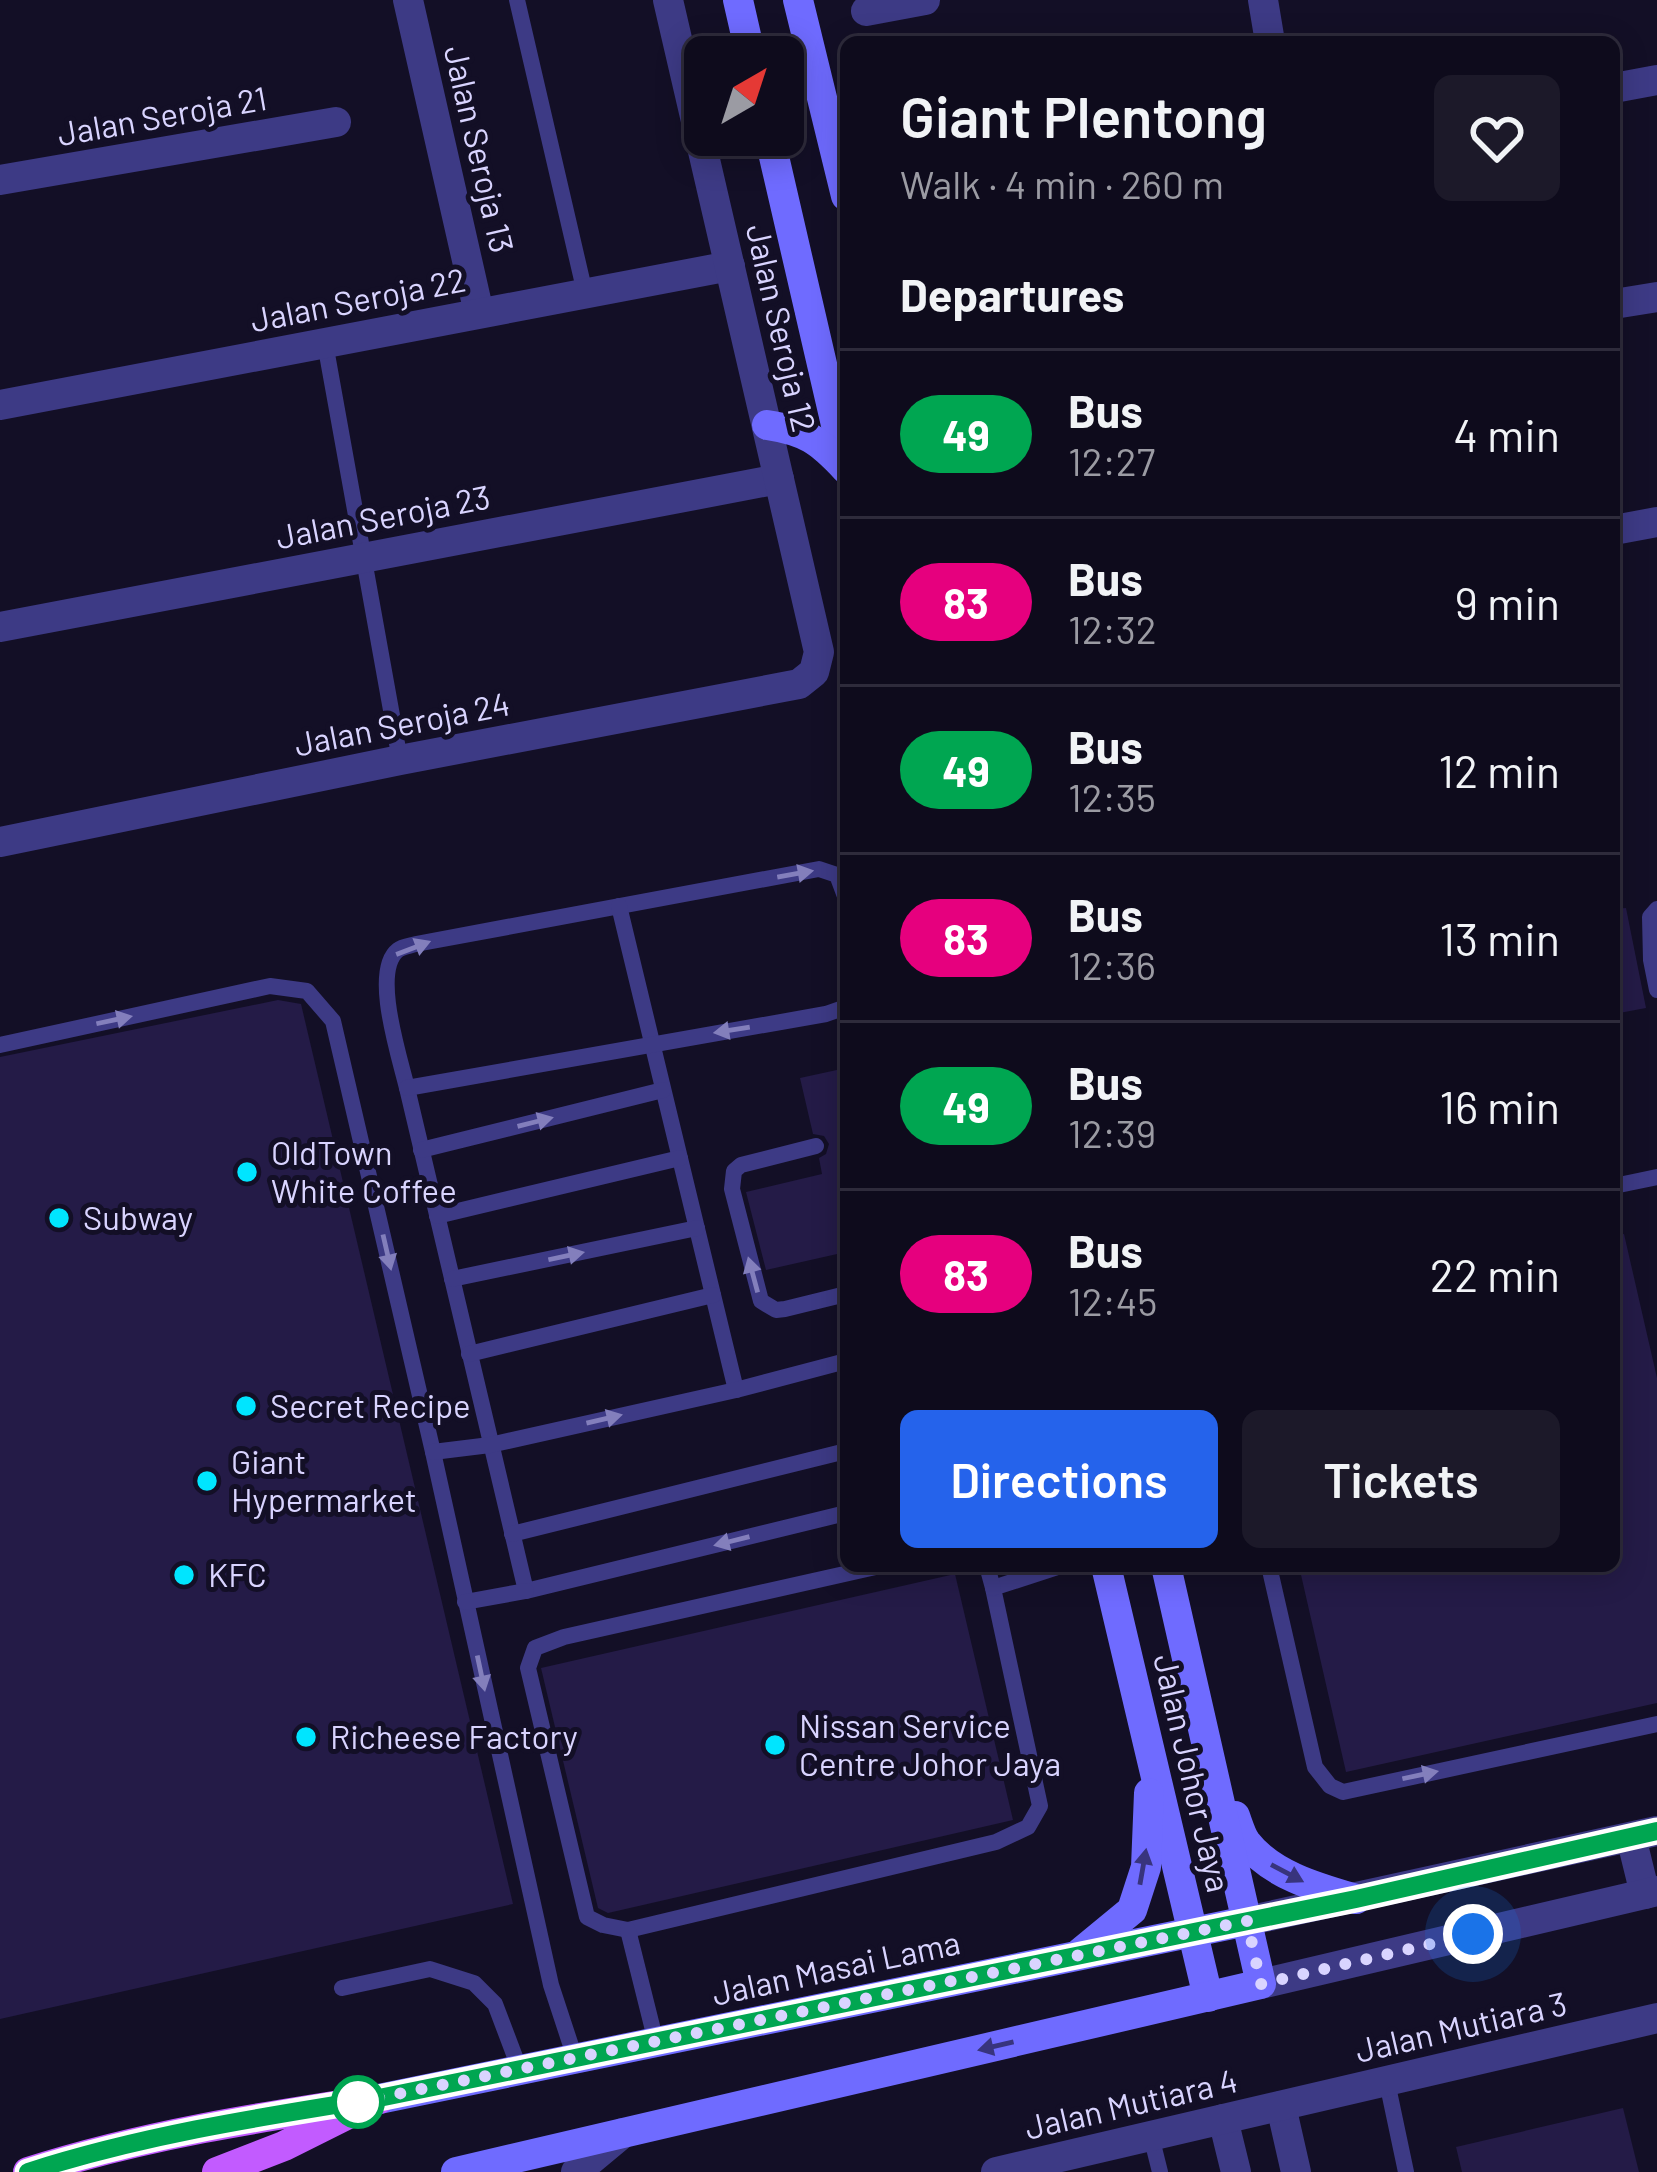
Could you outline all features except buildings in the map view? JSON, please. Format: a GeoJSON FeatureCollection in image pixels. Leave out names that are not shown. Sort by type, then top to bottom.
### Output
{"type":"FeatureCollection","features":[{"type":"Feature","properties":{"kind":"main road"},"geometry":{"type":"LineString","coordinates":[[738,0],[747,36]]}},
{"type":"Feature","properties":{"kind":"main road"},"geometry":{"type":"LineString","coordinates":[[798,0],[840,172]]}},
{"type":"Feature","properties":{"kind":"main road"},"geometry":{"type":"LineString","coordinates":[[775,156],[840,443]]}},
{"type":"Feature","properties":{"kind":"main road"},"geometry":{"type":"LineString","coordinates":[[766,425],[794,429],[820,442],[840,463]]}},
{"type":"Feature","properties":{"kind":"main road","name":"Jalan Johor Jaya"},"geometry":{"type":"LineString","coordinates":[[1107,1572],[1208,1996]]}},
{"type":"Feature","properties":{"kind":"main road","name":"Jalan Johor Jaya"},"geometry":{"type":"LineString","coordinates":[[1167,1572],[1261,1984]]}},
{"type":"Feature","properties":{"kind":"main road"},"geometry":{"type":"LineString","coordinates":[[1206,1743],[1244,1840],[1268,1863],[1312,1886],[1356,1899]]}},
{"type":"Feature","properties":{"kind":"main road"},"geometry":{"type":"LineString","coordinates":[[1076,1956],[1132,1910],[1146,1867],[1150,1751]]}},
{"type":"Feature","properties":{"kind":"main road","name":"Jalan Masai Lama"},"geometry":{"type":"LineString","coordinates":[[28,2172],[95,2150],[230,2122],[379,2098],[1247,1921]]}},
{"type":"Feature","properties":{"kind":"main road"},"geometry":{"type":"LineString","coordinates":[[456,2172],[1261,1984]]}},
{"type":"Feature","properties":{"kind":"main road"},"geometry":{"type":"LineString","coordinates":[[218,2172],[284,2146],[379,2098]]}},
{"type":"Feature","properties":{"kind":"street","name":"Jalan Seroja 13"},"geometry":{"type":"LineString","coordinates":[[408,0],[479,313]]}},
{"type":"Feature","properties":{"kind":"street","name":"Jalan Seroja 12"},"geometry":{"type":"LineString","coordinates":[[668,0],[819,652],[814,671]]}},
{"type":"Feature","properties":{"kind":"street"},"geometry":{"type":"LineString","coordinates":[[872,36],[865,5],[926,0]]}},
{"type":"Feature","properties":{"kind":"street"},"geometry":{"type":"LineString","coordinates":[[1264,0],[1269,36]]}},
{"type":"Feature","properties":{"kind":"street"},"geometry":{"type":"LineString","coordinates":[[1620,87],[1657,80]]}},
{"type":"Feature","properties":{"kind":"street","name":"Jalan Seroja 21"},"geometry":{"type":"LineString","coordinates":[[0,180],[336,122]]}},
{"type":"Feature","properties":{"kind":"street","name":"Jalan Seroja 22"},"geometry":{"type":"LineString","coordinates":[[0,405],[730,266]]}},
{"type":"Feature","properties":{"kind":"street"},"geometry":{"type":"LineString","coordinates":[[1620,303],[1657,297]]}},
{"type":"Feature","properties":{"kind":"street","name":"Jalan Seroja 23"},"geometry":{"type":"LineString","coordinates":[[0,627],[779,479]]}},
{"type":"Feature","properties":{"kind":"street"},"geometry":{"type":"LineString","coordinates":[[1620,529],[1657,522]]}},
{"type":"Feature","properties":{"kind":"street","name":"Jalan Seroja 24"},"geometry":{"type":"LineString","coordinates":[[0,842],[800,684],[814,671]]}},
{"type":"Feature","properties":{"kind":"street"},"geometry":{"type":"LineString","coordinates":[[1261,1984],[1651,1892],[1644,1834]]}},
{"type":"Feature","properties":{"kind":"street","name":"Jalan Masai Lama"},"geometry":{"type":"LineString","coordinates":[[1247,1921],[1644,1834]]}},
{"type":"Feature","properties":{"kind":"street","name":"Jalan Mutiara 3"},"geometry":{"type":"LineString","coordinates":[[1282,2106],[1657,2018]]}},
{"type":"Feature","properties":{"kind":"street"},"geometry":{"type":"LineString","coordinates":[[1282,2106],[1296,2172]]}},
{"type":"Feature","properties":{"kind":"street","name":"Jalan Mutiara 4"},"geometry":{"type":"LineString","coordinates":[[996,2172],[1282,2106]]}},
{"type":"Feature","properties":{"kind":"street"},"geometry":{"type":"LineString","coordinates":[[1223,2119],[1236,2172]]}},
{"type":"Feature","properties":{"kind":"street"},"geometry":{"type":"LineString","coordinates":[[576,2172],[623,2133]]}},
{"type":"Feature","properties":{"kind":"lane"},"geometry":{"type":"LineString","coordinates":[[517,0],[586,293]]}},
{"type":"Feature","properties":{"kind":"lane"},"geometry":{"type":"LineString","coordinates":[[325,343],[400,760]]}},
{"type":"Feature","properties":{"kind":"lane"},"geometry":{"type":"LineString","coordinates":[[526,1591],[406,1088],[385,970],[397,950],[416,944],[819,869],[837,875],[840,883]]}},
{"type":"Feature","properties":{"kind":"lane"},"geometry":{"type":"LineString","coordinates":[[619,906],[736,1390]]}},
{"type":"Feature","properties":{"kind":"lane"},"geometry":{"type":"LineString","coordinates":[[1657,909],[1650,917],[1657,990]]}},
{"type":"Feature","properties":{"kind":"lane"},"geometry":{"type":"LineString","coordinates":[[0,1045],[270,986],[307,991],[333,1021],[551,1985],[575,2058]]}},
{"type":"Feature","properties":{"kind":"lane"},"geometry":{"type":"LineString","coordinates":[[406,1088],[840,1009]]}},
{"type":"Feature","properties":{"kind":"lane"},"geometry":{"type":"LineString","coordinates":[[421,1150],[663,1090]]}},
{"type":"Feature","properties":{"kind":"lane"},"geometry":{"type":"LineString","coordinates":[[817,1146],[741,1165],[734,1171],[732,1189],[760,1301],[776,1310],[840,1295]]}},
{"type":"Feature","properties":{"kind":"lane"},"geometry":{"type":"LineString","coordinates":[[437,1216],[680,1158]]}},
{"type":"Feature","properties":{"kind":"lane"},"geometry":{"type":"LineString","coordinates":[[1620,1185],[1657,1177]]}},
{"type":"Feature","properties":{"kind":"lane"},"geometry":{"type":"LineString","coordinates":[[452,1280],[697,1228]]}},
{"type":"Feature","properties":{"kind":"lane"},"geometry":{"type":"LineString","coordinates":[[469,1354],[713,1295]]}},
{"type":"Feature","properties":{"kind":"lane"},"geometry":{"type":"LineString","coordinates":[[433,1452],[490,1445],[840,1363]]}},
{"type":"Feature","properties":{"kind":"lane"},"geometry":{"type":"LineString","coordinates":[[512,1534],[840,1452]]}},
{"type":"Feature","properties":{"kind":"lane"},"geometry":{"type":"LineString","coordinates":[[465,1602],[840,1514]]}},
{"type":"Feature","properties":{"kind":"lane"},"geometry":{"type":"LineString","coordinates":[[853,1572],[564,1637],[535,1648],[528,1668],[586,1917],[628,1930],[996,1842],[1028,1827],[1040,1806],[989,1572]]}},
{"type":"Feature","properties":{"kind":"lane"},"geometry":{"type":"LineString","coordinates":[[993,1588],[1042,1572]]}},
{"type":"Feature","properties":{"kind":"lane"},"geometry":{"type":"LineString","coordinates":[[1270,1572],[1316,1767],[1330,1786],[1343,1792],[1657,1724]]}},
{"type":"Feature","properties":{"kind":"lane"},"geometry":{"type":"LineString","coordinates":[[628,1930],[656,2042]]}},
{"type":"Feature","properties":{"kind":"lane"},"geometry":{"type":"LineString","coordinates":[[342,1988],[430,1969],[474,1983],[495,2004],[520,2070]]}},
{"type":"Feature","properties":{"kind":"lane"},"geometry":{"type":"LineString","coordinates":[[1387,2082],[1406,2172]]}},
{"type":"Feature","properties":{"kind":"lane"},"geometry":{"type":"LineString","coordinates":[[1150,2136],[1160,2172]]}},
{"type":"Feature","properties":{"kind":"bus line","name":"49"},"geometry":{"type":"LineString","coordinates":[[28,2172],[95,2150],[379,2098],[1356,1899],[1657,1831]]}},
{"type":"Feature","properties":{"kind":"place","name":"OldTown White Coffee"},"geometry":{"type":"Point","coordinates":[247,1172]}},
{"type":"Feature","properties":{"kind":"place","name":"Subway"},"geometry":{"type":"Point","coordinates":[59,1218]}},
{"type":"Feature","properties":{"kind":"place","name":"Secret Recipe"},"geometry":{"type":"Point","coordinates":[246,1406]}},
{"type":"Feature","properties":{"kind":"place","name":"Giant Hypermarket"},"geometry":{"type":"Point","coordinates":[207,1481]}},
{"type":"Feature","properties":{"kind":"place","name":"KFC"},"geometry":{"type":"Point","coordinates":[184,1575]}},
{"type":"Feature","properties":{"kind":"place","name":"Richeese Factory"},"geometry":{"type":"Point","coordinates":[306,1737]}},
{"type":"Feature","properties":{"kind":"place","name":"Nissan Service Centre Johor Jaya"},"geometry":{"type":"Point","coordinates":[775,1745]}},
{"type":"Feature","properties":{"kind":"route"},"geometry":{"type":"LineString","coordinates":[[358,2102],[1247,1921],[1261,1984],[1473,1934]]}}]}
